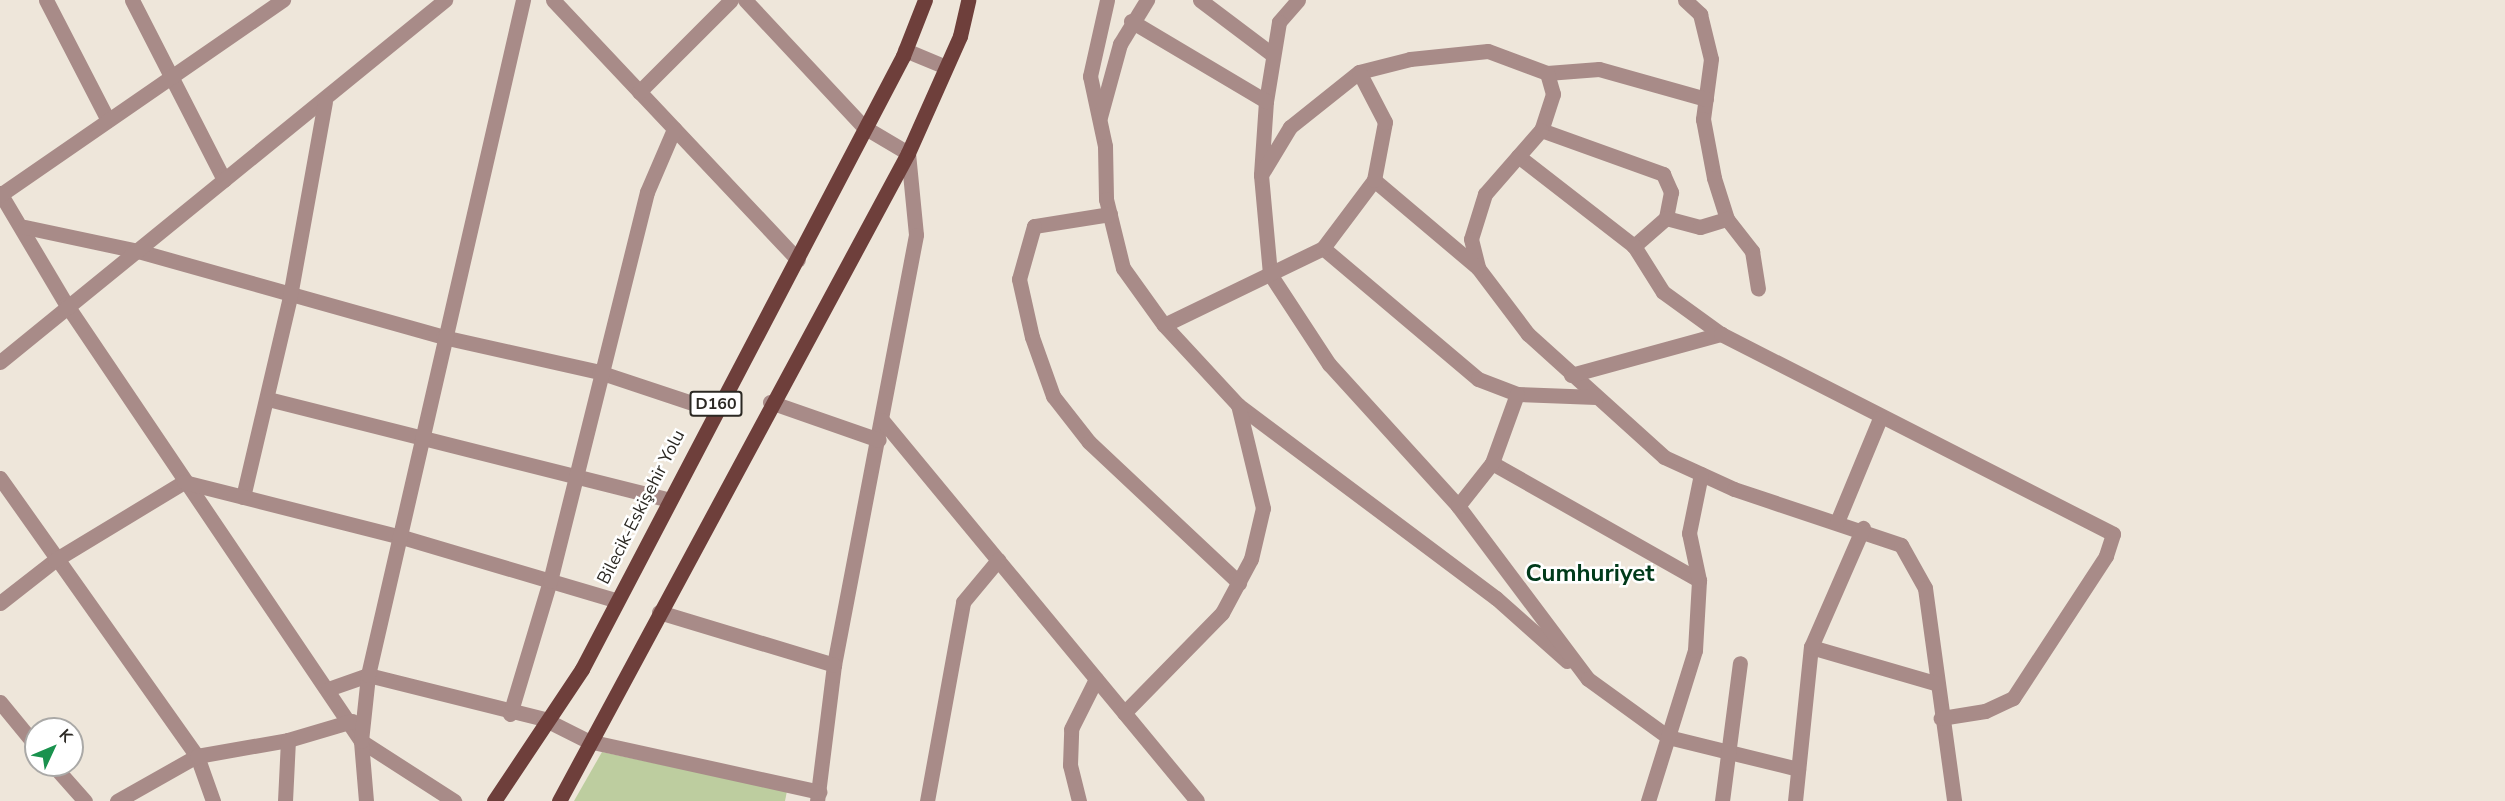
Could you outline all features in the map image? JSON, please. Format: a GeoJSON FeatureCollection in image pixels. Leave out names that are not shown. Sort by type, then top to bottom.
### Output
{"type":"FeatureCollection","features":[{"type":"Feature","properties":{"kind":"main road","name":"Bilecik-Eskişehir Yolu"},"geometry":{"type":"LineString","coordinates":[[494,801],[544,719],[582,669],[713,410],[798,260],[864,127],[906,50],[925,0]]}},
{"type":"Feature","properties":{"kind":"main road","name":"D160"},"geometry":{"type":"LineString","coordinates":[[559,801],[588,741],[770,402],[908,153],[946,67],[968,0]]}},
{"type":"Feature","properties":{"kind":"street"},"geometry":{"type":"LineString","coordinates":[[46,0],[108,120]]}},
{"type":"Feature","properties":{"kind":"street"},"geometry":{"type":"LineString","coordinates":[[132,0],[225,180]]}},
{"type":"Feature","properties":{"kind":"street"},"geometry":{"type":"LineString","coordinates":[[284,0],[174,80],[108,120],[0,194],[25,227],[66,304],[184,482],[352,722],[361,741],[454,801]]}},
{"type":"Feature","properties":{"kind":"street"},"geometry":{"type":"LineString","coordinates":[[0,362],[66,304],[138,251],[325,102],[355,69],[445,0]]}},
{"type":"Feature","properties":{"kind":"street"},"geometry":{"type":"LineString","coordinates":[[366,801],[361,741],[368,675],[402,537],[443,337],[523,0]]}},
{"type":"Feature","properties":{"kind":"street"},"geometry":{"type":"LineString","coordinates":[[553,0],[798,260]]}},
{"type":"Feature","properties":{"kind":"street"},"geometry":{"type":"LineString","coordinates":[[639,92],[731,0]]}},
{"type":"Feature","properties":{"kind":"street"},"geometry":{"type":"LineString","coordinates":[[328,689],[368,675],[510,714],[544,719],[588,741],[818,796],[834,665],[879,440],[916,235],[908,153],[864,127],[745,0]]}},
{"type":"Feature","properties":{"kind":"street"},"geometry":{"type":"LineString","coordinates":[[1107,0],[1090,76],[1100,117],[1110,214],[1124,268],[1164,325],[1238,405],[1496,598],[1588,679],[1668,737],[1728,754],[1798,769]]}},
{"type":"Feature","properties":{"kind":"street"},"geometry":{"type":"LineString","coordinates":[[1100,117],[1131,21],[1147,0]]}},
{"type":"Feature","properties":{"kind":"street"},"geometry":{"type":"LineString","coordinates":[[1200,0],[1273,55]]}},
{"type":"Feature","properties":{"kind":"street"},"geometry":{"type":"LineString","coordinates":[[1298,0],[1279,22],[1266,101],[1261,175],[1270,274],[1329,364],[1458,506],[1588,679]]}},
{"type":"Feature","properties":{"kind":"street"},"geometry":{"type":"LineString","coordinates":[[1685,0],[1700,14],[1712,59],[1706,99],[1705,131],[1727,219],[1752,250],[1758,289]]}},
{"type":"Feature","properties":{"kind":"street"},"geometry":{"type":"LineString","coordinates":[[1131,21],[1266,101]]}},
{"type":"Feature","properties":{"kind":"street"},"geometry":{"type":"LineString","coordinates":[[906,50],[946,67]]}},
{"type":"Feature","properties":{"kind":"street"},"geometry":{"type":"LineString","coordinates":[[1261,175],[1290,128],[1359,72],[1410,59],[1488,51],[1547,72],[1599,69],[1706,99]]}},
{"type":"Feature","properties":{"kind":"street"},"geometry":{"type":"LineString","coordinates":[[1164,325],[1323,248],[1374,180],[1385,122],[1359,72]]}},
{"type":"Feature","properties":{"kind":"street"},"geometry":{"type":"LineString","coordinates":[[1478,268],[1471,239],[1485,194],[1540,130],[1553,94],[1547,72]]}},
{"type":"Feature","properties":{"kind":"street"},"geometry":{"type":"LineString","coordinates":[[243,497],[268,399],[290,296],[325,102]]}},
{"type":"Feature","properties":{"kind":"street"},"geometry":{"type":"LineString","coordinates":[[510,714],[550,581],[599,372],[647,192],[674,129]]}},
{"type":"Feature","properties":{"kind":"street"},"geometry":{"type":"LineString","coordinates":[[1540,130],[1663,174],[1671,192],[1666,218],[1634,246]]}},
{"type":"Feature","properties":{"kind":"street"},"geometry":{"type":"LineString","coordinates":[[1518,156],[1634,246],[1663,292],[1722,334],[1880,418],[2113,534],[2106,556],[2013,698],[1985,711],[1941,718]]}},
{"type":"Feature","properties":{"kind":"street"},"geometry":{"type":"LineString","coordinates":[[1374,180],[1478,268],[1528,334],[1596,398],[1664,457],[1701,474],[1837,522],[1863,528],[1901,545],[1925,588],[1935,683],[1954,801]]}},
{"type":"Feature","properties":{"kind":"street"},"geometry":{"type":"LineString","coordinates":[[1110,214],[1034,226],[1019,279],[1032,337],[1053,396],[1089,442],[1239,583]]}},
{"type":"Feature","properties":{"kind":"street"},"geometry":{"type":"LineString","coordinates":[[1666,218],[1700,227],[1727,219]]}},
{"type":"Feature","properties":{"kind":"street"},"geometry":{"type":"LineString","coordinates":[[25,227],[138,251],[290,296],[443,337],[599,372],[713,410]]}},
{"type":"Feature","properties":{"kind":"street"},"geometry":{"type":"LineString","coordinates":[[1323,248],[1478,379],[1517,394],[1596,398]]}},
{"type":"Feature","properties":{"kind":"street"},"geometry":{"type":"LineString","coordinates":[[1571,375],[1722,334]]}},
{"type":"Feature","properties":{"kind":"street"},"geometry":{"type":"LineString","coordinates":[[1458,506],[1492,463],[1517,394]]}},
{"type":"Feature","properties":{"kind":"street"},"geometry":{"type":"LineString","coordinates":[[268,399],[667,499]]}},
{"type":"Feature","properties":{"kind":"street"},"geometry":{"type":"LineString","coordinates":[[770,402],[879,440]]}},
{"type":"Feature","properties":{"kind":"street"},"geometry":{"type":"LineString","coordinates":[[1124,712],[1222,612],[1251,559],[1263,508],[1238,405]]}},
{"type":"Feature","properties":{"kind":"street"},"geometry":{"type":"LineString","coordinates":[[1837,522],[1880,418]]}},
{"type":"Feature","properties":{"kind":"street"},"geometry":{"type":"LineString","coordinates":[[882,420],[1197,801]]}},
{"type":"Feature","properties":{"kind":"street"},"geometry":{"type":"LineString","coordinates":[[1492,463],[1699,580]]}},
{"type":"Feature","properties":{"kind":"street"},"geometry":{"type":"LineString","coordinates":[[1648,801],[1695,650],[1699,580],[1689,532],[1701,474]]}},
{"type":"Feature","properties":{"kind":"street"},"geometry":{"type":"LineString","coordinates":[[0,478],[55,560],[197,756],[213,801]]}},
{"type":"Feature","properties":{"kind":"street"},"geometry":{"type":"LineString","coordinates":[[0,603],[55,560],[184,482],[402,537],[615,600]]}},
{"type":"Feature","properties":{"kind":"street"},"geometry":{"type":"LineString","coordinates":[[1795,801],[1810,648],[1863,528]]}},
{"type":"Feature","properties":{"kind":"street"},"geometry":{"type":"LineString","coordinates":[[927,801],[963,602],[998,560]]}},
{"type":"Feature","properties":{"kind":"street"},"geometry":{"type":"LineString","coordinates":[[659,612],[834,665]]}},
{"type":"Feature","properties":{"kind":"street"},"geometry":{"type":"LineString","coordinates":[[1810,648],[1935,683]]}},
{"type":"Feature","properties":{"kind":"street"},"geometry":{"type":"LineString","coordinates":[[1722,801],[1740,663]]}},
{"type":"Feature","properties":{"kind":"street"},"geometry":{"type":"LineString","coordinates":[[1079,801],[1070,765],[1071,729],[1096,679]]}},
{"type":"Feature","properties":{"kind":"street"},"geometry":{"type":"LineString","coordinates":[[0,702],[24,731]]}},
{"type":"Feature","properties":{"kind":"street"},"geometry":{"type":"LineString","coordinates":[[117,801],[197,756],[288,740],[352,722]]}},
{"type":"Feature","properties":{"kind":"street"},"geometry":{"type":"LineString","coordinates":[[285,801],[288,740]]}},
{"type":"Feature","properties":{"kind":"street"},"geometry":{"type":"LineString","coordinates":[[64,777],[85,801]]}},
{"type":"Feature","properties":{"kind":"green space"},"geometry":{"type":"Polygon","coordinates":[[[602,752],[787,791],[785,801],[574,801],[602,752]]]}},
{"type":"Feature","properties":{"kind":"district","name":"Cumhuriyet"},"geometry":{"type":"Point","coordinates":[1590,574]}}]}
